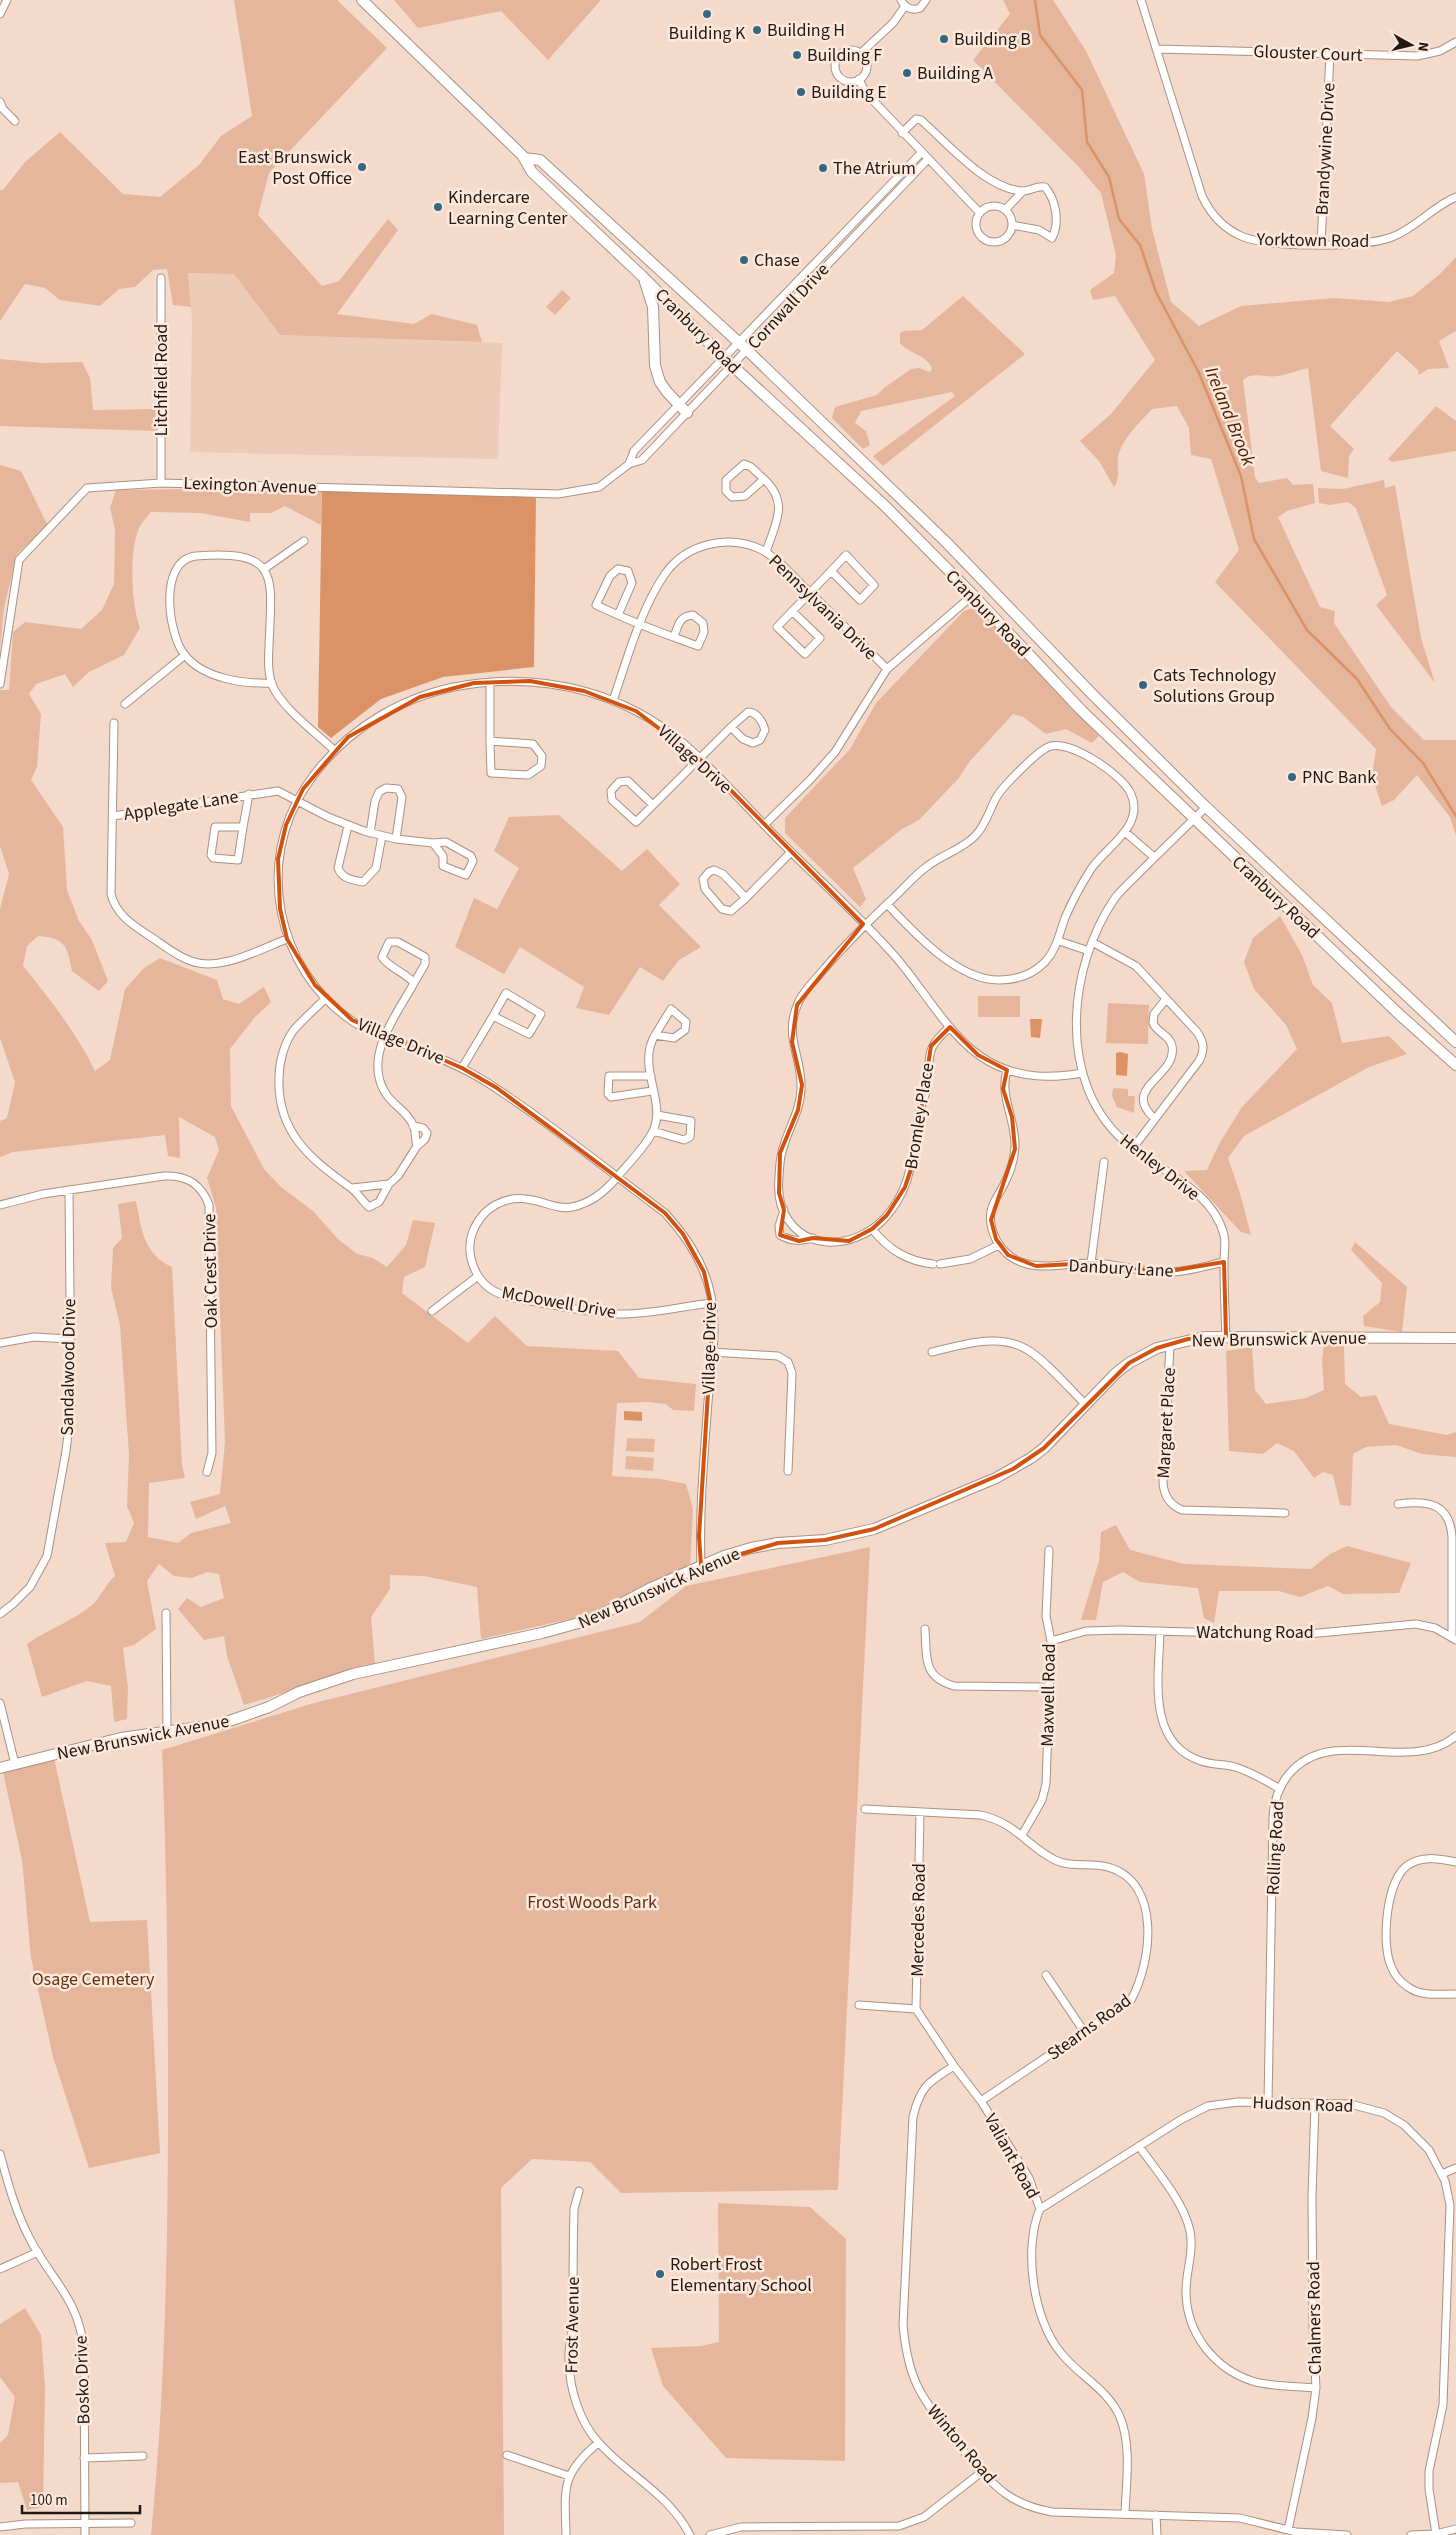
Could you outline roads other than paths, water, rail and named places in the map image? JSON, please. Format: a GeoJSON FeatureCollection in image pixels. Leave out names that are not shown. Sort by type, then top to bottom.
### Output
{"type":"FeatureCollection","features":[{"type":"Feature","properties":{"kind":"main road","name":"Cranbury Road"},"geometry":{"type":"LineString","coordinates":[[362,0],[524,158],[532,172],[642,276],[723,358],[886,507],[1082,712],[1456,1065]]}},
{"type":"Feature","properties":{"kind":"main road","name":"Cranbury Road"},"geometry":{"type":"LineString","coordinates":[[524,158],[540,160],[738,342],[947,543],[1094,696],[1206,807],[1456,1042]]}},
{"type":"Feature","properties":{"kind":"main road"},"geometry":{"type":"LineString","coordinates":[[642,276],[653,307],[655,366],[660,382],[686,413]]}},
{"type":"Feature","properties":{"kind":"main road","name":"New Brunswick Avenue"},"geometry":{"type":"LineString","coordinates":[[0,1768],[121,1738],[221,1724],[269,1707],[299,1692],[353,1674],[593,1619],[651,1588],[701,1566],[751,1548],[850,1536],[897,1521],[1013,1469],[1044,1448],[1106,1381],[1129,1363],[1157,1348],[1188,1339],[1226,1337],[1456,1338]]}},
{"type":"Feature","properties":{"kind":"street"},"geometry":{"type":"LineString","coordinates":[[0,14],[7,0]]}},
{"type":"Feature","properties":{"kind":"street"},"geometry":{"type":"LineString","coordinates":[[861,53],[893,23],[903,3],[916,9],[923,5],[926,0]]}},
{"type":"Feature","properties":{"kind":"street","name":"Yorktown Road"},"geometry":{"type":"LineString","coordinates":[[1141,0],[1199,188],[1215,216],[1233,232],[1256,241],[1358,244],[1392,237],[1412,227],[1440,205],[1456,197]]}},
{"type":"Feature","properties":{"kind":"street","name":"Glouster Court"},"geometry":{"type":"LineString","coordinates":[[1156,49],[1417,56],[1440,51],[1456,42]]}},
{"type":"Feature","properties":{"kind":"street"},"geometry":{"type":"LineString","coordinates":[[846,50],[861,53],[867,66],[859,79],[850,82],[843,80],[836,73],[834,64],[838,56],[846,50]]}},
{"type":"Feature","properties":{"kind":"street","name":"Brandywine Drive"},"geometry":{"type":"LineString","coordinates":[[1321,244],[1330,54]]}},
{"type":"Feature","properties":{"kind":"street"},"geometry":{"type":"LineString","coordinates":[[859,79],[864,92],[980,213]]}},
{"type":"Feature","properties":{"kind":"street"},"geometry":{"type":"LineString","coordinates":[[0,102],[3,109],[15,121]]}},
{"type":"Feature","properties":{"kind":"street"},"geometry":{"type":"LineString","coordinates":[[902,133],[916,119],[922,120],[985,178],[1023,191]]}},
{"type":"Feature","properties":{"kind":"street","name":"Cornwall Drive"},"geometry":{"type":"LineString","coordinates":[[629,464],[634,451],[678,404],[921,153]]}},
{"type":"Feature","properties":{"kind":"street","name":"Cornwall Drive"},"geometry":{"type":"LineString","coordinates":[[629,464],[642,460],[928,160]]}},
{"type":"Feature","properties":{"kind":"street"},"geometry":{"type":"LineString","coordinates":[[1005,210],[1023,191],[1040,186],[1045,187],[1057,215],[1057,228],[1052,238],[1039,230],[1012,225]]}},
{"type":"Feature","properties":{"kind":"street"},"geometry":{"type":"LineString","coordinates":[[990,207],[1005,210],[1012,225],[1007,236],[997,242],[985,239],[977,230],[976,224],[980,213],[990,207]]}},
{"type":"Feature","properties":{"kind":"street","name":"Litchfield Road"},"geometry":{"type":"LineString","coordinates":[[161,278],[161,482]]}},
{"type":"Feature","properties":{"kind":"street","name":"Lexington Avenue"},"geometry":{"type":"LineString","coordinates":[[0,684],[19,560],[87,488],[161,482],[558,494],[599,487],[629,464]]}},
{"type":"Feature","properties":{"kind":"street"},"geometry":{"type":"LineString","coordinates":[[764,479],[743,497],[732,497],[726,490],[726,480],[744,464],[751,467],[764,479],[776,492],[780,505],[766,552]]}},
{"type":"Feature","properties":{"kind":"street"},"geometry":{"type":"LineString","coordinates":[[264,569],[304,541]]}},
{"type":"Feature","properties":{"kind":"street","name":"Pennsylvania Drive"},"geometry":{"type":"LineString","coordinates":[[613,700],[640,625],[662,579],[671,566],[690,551],[713,543],[729,542],[753,546],[766,552],[810,592],[887,669]]}},
{"type":"Feature","properties":{"kind":"street"},"geometry":{"type":"LineString","coordinates":[[792,611],[820,638],[805,654],[777,627],[792,611],[810,592],[831,571],[846,556],[874,585],[860,600],[831,571]]}},
{"type":"Feature","properties":{"kind":"street"},"geometry":{"type":"LineString","coordinates":[[272,683],[248,683],[224,678],[207,670],[185,655],[175,635],[170,604],[173,575],[180,565],[193,557],[224,557],[253,560],[264,569],[270,584],[268,660],[272,683],[282,701],[334,750]]}},
{"type":"Feature","properties":{"kind":"street"},"geometry":{"type":"LineString","coordinates":[[618,615],[632,583],[631,575],[623,570],[614,571],[610,576],[596,605],[618,615],[640,625],[698,646],[704,627],[700,620],[693,615],[680,620],[674,637]]}},
{"type":"Feature","properties":{"kind":"street"},"geometry":{"type":"LineString","coordinates":[[764,825],[810,780],[835,752],[887,669],[973,596]]}},
{"type":"Feature","properties":{"kind":"street"},"geometry":{"type":"LineString","coordinates":[[125,704],[185,655]]}},
{"type":"Feature","properties":{"kind":"street","name":"Village Drive"},"geometry":{"type":"LineString","coordinates":[[701,1566],[699,1536],[701,1492],[712,1352],[712,1303],[704,1272],[683,1234],[665,1213],[497,1088],[462,1068],[385,1037],[352,1020],[326,998],[304,971],[287,939],[280,909],[278,859],[286,825],[310,780],[334,750],[363,726],[395,708],[447,689],[490,682],[530,681],[557,684],[613,700],[660,726],[699,758],[893,954],[968,1048],[989,1062],[1007,1070],[1038,1077],[1082,1073]]}},
{"type":"Feature","properties":{"kind":"street"},"geometry":{"type":"LineString","coordinates":[[490,682],[490,741],[491,773],[528,775],[541,766],[541,751],[533,744],[490,741]]}},
{"type":"Feature","properties":{"kind":"street"},"geometry":{"type":"LineString","coordinates":[[653,805],[628,781],[619,782],[611,791],[612,800],[636,822],[653,805],[699,758],[744,714],[751,712],[761,720],[765,730],[760,740],[753,743],[743,740],[731,727]]}},
{"type":"Feature","properties":{"kind":"street","name":"Applegate Lane"},"geometry":{"type":"LineString","coordinates":[[114,723],[111,894],[117,909],[131,924],[190,961],[207,964],[230,960],[287,939]]}},
{"type":"Feature","properties":{"kind":"street","name":"Bromley Place"},"geometry":{"type":"LineString","coordinates":[[950,1027],[935,1040],[929,1055],[927,1084],[918,1118],[913,1163],[897,1203],[872,1229],[854,1239],[837,1243],[813,1238],[794,1225],[784,1210],[778,1193],[780,1153],[798,1110],[802,1085],[801,1072],[792,1042],[792,1030],[797,1005],[806,990],[863,924],[927,866],[967,843],[977,834],[991,812],[996,797],[1048,746],[1059,745],[1073,748],[1127,786],[1134,807],[1132,822],[1125,832]]}},
{"type":"Feature","properties":{"kind":"street"},"geometry":{"type":"LineString","coordinates":[[370,833],[375,801],[380,792],[392,787],[398,789],[402,797],[396,838]]}},
{"type":"Feature","properties":{"kind":"street","name":"Applegate Lane"},"geometry":{"type":"LineString","coordinates":[[112,816],[278,791],[348,826],[370,833],[433,843],[446,842],[471,856],[473,861],[466,875],[443,866],[443,856],[433,843]]}},
{"type":"Feature","properties":{"kind":"street","name":"Applegate Lane"},"geometry":{"type":"LineString","coordinates":[[243,827],[215,827],[211,855],[213,858],[238,860],[249,794]]}},
{"type":"Feature","properties":{"kind":"street","name":"Henley Drive"},"geometry":{"type":"LineString","coordinates":[[1206,807],[1116,896],[1098,927],[1089,951],[1084,970],[1076,1027],[1082,1073],[1094,1103],[1105,1121],[1133,1148],[1201,1198],[1215,1216],[1224,1235],[1226,1337]]}},
{"type":"Feature","properties":{"kind":"street"},"geometry":{"type":"LineString","coordinates":[[348,826],[338,868],[344,877],[353,880],[363,882],[376,868],[382,836]]}},
{"type":"Feature","properties":{"kind":"street"},"geometry":{"type":"LineString","coordinates":[[887,904],[934,950],[954,964],[987,979],[1007,980],[1026,975],[1047,959],[1059,940],[1067,914],[1083,882],[1095,863],[1125,832],[1154,857]]}},
{"type":"Feature","properties":{"kind":"street"},"geometry":{"type":"LineString","coordinates":[[746,898],[719,871],[709,872],[703,879],[705,889],[726,912],[734,909],[746,898],[791,852]]}},
{"type":"Feature","properties":{"kind":"street"},"geometry":{"type":"LineString","coordinates":[[1059,940],[1089,951]]}},
{"type":"Feature","properties":{"kind":"street"},"geometry":{"type":"LineString","coordinates":[[414,984],[409,977],[386,964],[382,957],[389,942],[398,942],[425,957],[425,964],[385,1037],[378,1054],[381,1082],[386,1094],[408,1116],[414,1126],[417,1146]]}},
{"type":"Feature","properties":{"kind":"street"},"geometry":{"type":"LineString","coordinates":[[1092,942],[1136,966],[1197,1032],[1203,1043],[1203,1050],[1199,1061],[1133,1148]]}},
{"type":"Feature","properties":{"kind":"street"},"geometry":{"type":"LineString","coordinates":[[462,1068],[506,993],[509,993],[541,1014],[529,1034],[493,1016]]}},
{"type":"Feature","properties":{"kind":"street"},"geometry":{"type":"LineString","coordinates":[[326,998],[292,1032],[280,1062],[278,1092],[287,1126],[301,1147],[343,1183],[352,1188],[369,1207],[379,1202],[389,1184],[398,1176],[417,1146],[425,1140],[427,1132],[423,1128],[414,1126]]}},
{"type":"Feature","properties":{"kind":"street"},"geometry":{"type":"LineString","coordinates":[[1155,1119],[1146,1110],[1142,1101],[1145,1092],[1167,1063],[1172,1052],[1170,1040],[1152,1023],[1154,1014],[1166,999]]}},
{"type":"Feature","properties":{"kind":"street"},"geometry":{"type":"LineString","coordinates":[[432,1311],[478,1276],[470,1253],[471,1237],[477,1222],[491,1207],[510,1199],[520,1198],[570,1207],[589,1202],[600,1195],[617,1177],[653,1131],[657,1115],[648,1067],[650,1044],[655,1035],[671,1009],[686,1022],[685,1030],[674,1038],[655,1035]]}},
{"type":"Feature","properties":{"kind":"street"},"geometry":{"type":"LineString","coordinates":[[872,1229],[882,1242],[910,1260],[937,1264],[970,1260],[999,1245],[992,1230],[991,1210],[996,1196],[1005,1184],[1011,1169],[1015,1138],[1012,1117],[1003,1089],[1007,1070]]}},
{"type":"Feature","properties":{"kind":"street"},"geometry":{"type":"LineString","coordinates":[[651,1076],[609,1076],[608,1094],[611,1097],[652,1091]]}},
{"type":"Feature","properties":{"kind":"street"},"geometry":{"type":"LineString","coordinates":[[653,1131],[684,1140],[690,1137],[691,1121],[657,1115]]}},
{"type":"Feature","properties":{"kind":"street"},"geometry":{"type":"LineString","coordinates":[[1091,1263],[1104,1162]]}},
{"type":"Feature","properties":{"kind":"street","name":"Oak Crest Drive"},"geometry":{"type":"LineString","coordinates":[[0,1205],[12,1200],[69,1190],[174,1175],[196,1184],[206,1197],[209,1205],[212,1452],[207,1472]]}},
{"type":"Feature","properties":{"kind":"street"},"geometry":{"type":"LineString","coordinates":[[352,1188],[389,1184]]}},
{"type":"Feature","properties":{"kind":"street","name":"Sandalwood Drive"},"geometry":{"type":"LineString","coordinates":[[0,1614],[30,1587],[42,1567],[50,1545],[66,1451],[71,1410],[69,1190]]}},
{"type":"Feature","properties":{"kind":"street"},"geometry":{"type":"LineString","coordinates":[[784,1210],[779,1226],[780,1235],[788,1240],[799,1242],[813,1238]]}},
{"type":"Feature","properties":{"kind":"street","name":"Danbury Lane"},"geometry":{"type":"LineString","coordinates":[[999,1245],[1012,1258],[1031,1265],[1091,1263],[1164,1272],[1181,1271],[1224,1262]]}},
{"type":"Feature","properties":{"kind":"street","name":"McDowell Drive"},"geometry":{"type":"LineString","coordinates":[[478,1276],[490,1288],[503,1296],[600,1312],[620,1314],[712,1303]]}},
{"type":"Feature","properties":{"kind":"street"},"geometry":{"type":"LineString","coordinates":[[0,1343],[34,1338],[70,1339]]}},
{"type":"Feature","properties":{"kind":"street"},"geometry":{"type":"LineString","coordinates":[[932,1352],[975,1341],[1014,1344],[1028,1350],[1085,1404]]}},
{"type":"Feature","properties":{"kind":"street","name":"Margaret Place"},"geometry":{"type":"LineString","coordinates":[[1170,1345],[1163,1484],[1170,1503],[1182,1510],[1285,1513]]}},
{"type":"Feature","properties":{"kind":"street"},"geometry":{"type":"LineString","coordinates":[[712,1352],[778,1356],[788,1362],[792,1373],[788,1471]]}},
{"type":"Feature","properties":{"kind":"street"},"geometry":{"type":"LineString","coordinates":[[1398,1504],[1429,1503],[1441,1510],[1450,1521],[1454,1638]]}},
{"type":"Feature","properties":{"kind":"street","name":"Maxwell Road"},"geometry":{"type":"LineString","coordinates":[[1022,1835],[1042,1800],[1046,1784],[1051,1641],[1046,1616],[1049,1550]]}},
{"type":"Feature","properties":{"kind":"street"},"geometry":{"type":"LineString","coordinates":[[166,1613],[167,1731]]}},
{"type":"Feature","properties":{"kind":"street","name":"Watchung Road"},"geometry":{"type":"LineString","coordinates":[[1051,1641],[1086,1631],[1297,1635],[1416,1624],[1436,1628],[1454,1638]]}},
{"type":"Feature","properties":{"kind":"street"},"geometry":{"type":"LineString","coordinates":[[925,1629],[927,1664],[936,1679],[943,1683],[954,1686],[1050,1686]]}},
{"type":"Feature","properties":{"kind":"street"},"geometry":{"type":"LineString","coordinates":[[1160,1631],[1159,1708],[1161,1721],[1170,1738],[1178,1748],[1194,1758],[1250,1773],[1280,1789]]}},
{"type":"Feature","properties":{"kind":"street"},"geometry":{"type":"LineString","coordinates":[[0,1703],[15,1764]]}},
{"type":"Feature","properties":{"kind":"street","name":"Rolling Road"},"geometry":{"type":"LineString","coordinates":[[1268,2103],[1273,1817],[1280,1789],[1296,1767],[1321,1753],[1342,1750],[1425,1751],[1444,1745],[1456,1736]]}},
{"type":"Feature","properties":{"kind":"street","name":"Stearns Road"},"geometry":{"type":"LineString","coordinates":[[865,1809],[981,1815],[1003,1822],[1056,1861],[1067,1864],[1107,1867],[1117,1870],[1134,1884],[1144,1903],[1146,1936],[1142,1978],[1131,2000],[981,2101]]}},
{"type":"Feature","properties":{"kind":"street","name":"Mercedes Road"},"geometry":{"type":"LineString","coordinates":[[916,2009],[920,1813]]}},
{"type":"Feature","properties":{"kind":"street"},"geometry":{"type":"LineString","coordinates":[[1456,1862],[1424,1859],[1408,1864],[1397,1876],[1390,1896],[1387,1949],[1395,1974],[1408,1987],[1430,1995],[1456,1994]]}},
{"type":"Feature","properties":{"kind":"street"},"geometry":{"type":"LineString","coordinates":[[1046,1975],[1085,2032]]}},
{"type":"Feature","properties":{"kind":"street"},"geometry":{"type":"LineString","coordinates":[[859,2005],[916,2009]]}},
{"type":"Feature","properties":{"kind":"street","name":"Valiant Road"},"geometry":{"type":"LineString","coordinates":[[916,2009],[954,2066],[981,2101],[1029,2178],[1040,2209],[1036,2220],[1033,2269],[1034,2294],[1046,2330],[1060,2352],[1106,2395],[1120,2417],[1126,2442],[1125,2514]]}},
{"type":"Feature","properties":{"kind":"street","name":"Winton Road"},"geometry":{"type":"LineString","coordinates":[[954,2066],[926,2086],[918,2098],[913,2117],[903,2325],[909,2364],[925,2400],[983,2472],[1004,2493],[1032,2508],[1052,2512],[1240,2518],[1288,2530],[1347,2535]]}},
{"type":"Feature","properties":{"kind":"street","name":"Hudson Road"},"geometry":{"type":"LineString","coordinates":[[1040,2209],[1182,2119],[1208,2106],[1238,2102],[1362,2106],[1394,2118],[1422,2141],[1436,2160],[1448,2193],[1450,2216],[1442,2411],[1431,2453],[1429,2470],[1429,2489],[1436,2534]]}},
{"type":"Feature","properties":{"kind":"street","name":"Chalmers Road"},"geometry":{"type":"LineString","coordinates":[[1288,2530],[1312,2418],[1316,2388],[1312,2217],[1315,2103]]}},
{"type":"Feature","properties":{"kind":"street"},"geometry":{"type":"LineString","coordinates":[[1139,2146],[1180,2205],[1187,2221],[1191,2247],[1186,2282],[1187,2301],[1194,2330],[1204,2346],[1225,2367],[1251,2380],[1316,2388]]}},
{"type":"Feature","properties":{"kind":"street","name":"Bosko Drive"},"geometry":{"type":"LineString","coordinates":[[0,2154],[15,2209],[38,2252],[66,2292],[80,2326],[84,2350],[85,2535]]}},
{"type":"Feature","properties":{"kind":"street"},"geometry":{"type":"LineString","coordinates":[[1442,2174],[1456,2168]]}},
{"type":"Feature","properties":{"kind":"street","name":"Frost Avenue"},"geometry":{"type":"LineString","coordinates":[[579,2191],[574,2209],[573,2323],[568,2361],[578,2407],[598,2443],[664,2498],[678,2515],[690,2535]]}},
{"type":"Feature","properties":{"kind":"street"},"geometry":{"type":"LineString","coordinates":[[0,2269],[38,2252]]}},
{"type":"Feature","properties":{"kind":"street"},"geometry":{"type":"LineString","coordinates":[[566,2535],[566,2494],[569,2476],[580,2460],[598,2443]]}},
{"type":"Feature","properties":{"kind":"street"},"geometry":{"type":"LineString","coordinates":[[507,2455],[569,2476]]}},
{"type":"Feature","properties":{"kind":"street"},"geometry":{"type":"LineString","coordinates":[[84,2458],[143,2456]]}},
{"type":"Feature","properties":{"kind":"street"},"geometry":{"type":"LineString","coordinates":[[710,2535],[742,2527],[899,2526],[924,2516],[983,2472]]}},
{"type":"Feature","properties":{"kind":"street"},"geometry":{"type":"LineString","coordinates":[[1156,2515],[1157,2535]]}},
{"type":"Feature","properties":{"kind":"street"},"geometry":{"type":"LineString","coordinates":[[0,2527],[25,2524],[131,2523]]}},
{"type":"Feature","properties":{"kind":"street"},"geometry":{"type":"LineString","coordinates":[[1411,2535],[1436,2534],[1456,2529]]}},
{"type":"Feature","properties":{"kind":"waterway","name":"Ireland Brook"},"geometry":{"type":"LineString","coordinates":[[1035,0],[1040,35],[1082,90],[1087,142],[1109,177],[1119,219],[1140,245],[1156,292],[1199,373],[1241,476],[1254,539],[1307,630],[1357,679],[1390,729],[1423,763],[1456,816]]}},
{"type":"Feature","properties":{"kind":"place","name":"Building K"},"geometry":{"type":"Point","coordinates":[707,14]}},
{"type":"Feature","properties":{"kind":"place","name":"Building H"},"geometry":{"type":"Point","coordinates":[757,30]}},
{"type":"Feature","properties":{"kind":"place","name":"Building B"},"geometry":{"type":"Point","coordinates":[944,39]}},
{"type":"Feature","properties":{"kind":"place","name":"Building F"},"geometry":{"type":"Point","coordinates":[797,55]}},
{"type":"Feature","properties":{"kind":"place","name":"Building A"},"geometry":{"type":"Point","coordinates":[907,73]}},
{"type":"Feature","properties":{"kind":"place","name":"Building E"},"geometry":{"type":"Point","coordinates":[801,92]}},
{"type":"Feature","properties":{"kind":"place","name":"East Brunswick Post Office"},"geometry":{"type":"Point","coordinates":[362,167]}},
{"type":"Feature","properties":{"kind":"place","name":"The Atrium"},"geometry":{"type":"Point","coordinates":[823,168]}},
{"type":"Feature","properties":{"kind":"place","name":"Kindercare Learning Center"},"geometry":{"type":"Point","coordinates":[438,207]}},
{"type":"Feature","properties":{"kind":"place","name":"Chase"},"geometry":{"type":"Point","coordinates":[744,260]}},
{"type":"Feature","properties":{"kind":"place","name":"Cats Technology Solutions Group"},"geometry":{"type":"Point","coordinates":[1143,685]}},
{"type":"Feature","properties":{"kind":"place","name":"PNC Bank"},"geometry":{"type":"Point","coordinates":[1292,777]}},
{"type":"Feature","properties":{"kind":"place","name":"Robert Frost Elementary School"},"geometry":{"type":"Point","coordinates":[660,2274]}},
{"type":"Feature","properties":{"kind":"park label","name":"Frost Woods Park"},"geometry":{"type":"Point","coordinates":[592,1902]}},
{"type":"Feature","properties":{"kind":"park label","name":"Osage Cemetery"},"geometry":{"type":"Point","coordinates":[93,1979]}}]}
